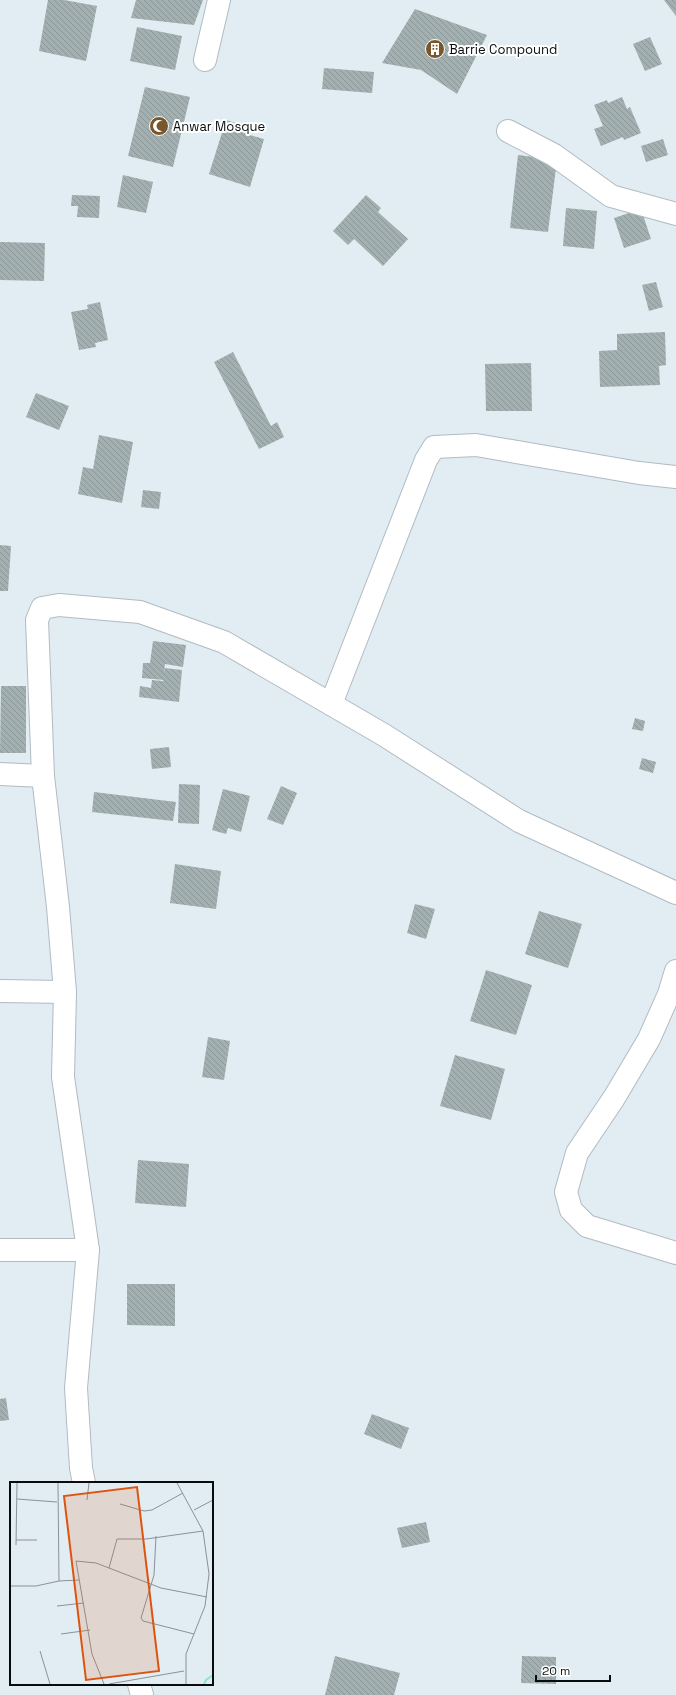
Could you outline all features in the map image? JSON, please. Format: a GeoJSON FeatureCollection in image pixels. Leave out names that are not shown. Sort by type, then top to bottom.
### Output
{"type":"FeatureCollection","features":[{"type":"Feature","properties":{"kind":"street"},"geometry":{"type":"LineString","coordinates":[[205,60],[219,0]]}},
{"type":"Feature","properties":{"kind":"street"},"geometry":{"type":"LineString","coordinates":[[508,131],[554,155],[611,196],[676,214]]}},
{"type":"Feature","properties":{"kind":"street"},"geometry":{"type":"LineString","coordinates":[[331,704],[426,460],[434,447],[476,445],[638,473],[676,477]]}},
{"type":"Feature","properties":{"kind":"street"},"geometry":{"type":"LineString","coordinates":[[84,1482],[81,1468],[76,1388],[88,1250],[63,1077],[65,992],[58,908],[43,776],[37,620],[42,608],[59,605],[140,612],[224,642],[384,735],[519,820],[676,893]]}},
{"type":"Feature","properties":{"kind":"street"},"geometry":{"type":"LineString","coordinates":[[0,774],[43,776]]}},
{"type":"Feature","properties":{"kind":"street"},"geometry":{"type":"LineString","coordinates":[[676,971],[669,994],[649,1039],[614,1098],[577,1153],[566,1192],[571,1210],[587,1226],[676,1253]]}},
{"type":"Feature","properties":{"kind":"street"},"geometry":{"type":"LineString","coordinates":[[0,991],[65,992]]}},
{"type":"Feature","properties":{"kind":"street"},"geometry":{"type":"LineString","coordinates":[[0,1250],[88,1250]]}},
{"type":"Feature","properties":{"kind":"street"},"geometry":{"type":"LineString","coordinates":[[139,1685],[142,1695]]}},
{"type":"Feature","properties":{"kind":"building"},"geometry":{"type":"Polygon","coordinates":[[[48,0],[64,0],[97,6],[86,61],[39,51],[48,0]]]}},
{"type":"Feature","properties":{"kind":"building"},"geometry":{"type":"Polygon","coordinates":[[[136,0],[203,0],[194,25],[131,18],[136,0]]]}},
{"type":"Feature","properties":{"kind":"building"},"geometry":{"type":"Polygon","coordinates":[[[664,0],[676,0],[676,16],[664,0]]]}},
{"type":"Feature","properties":{"kind":"building","name":"Barrie Compound"},"geometry":{"type":"Polygon","coordinates":[[[415,9],[487,35],[457,94],[421,70],[382,63],[415,9]]]}},
{"type":"Feature","properties":{"kind":"building"},"geometry":{"type":"Polygon","coordinates":[[[137,27],[182,36],[175,70],[130,61],[137,27]]]}},
{"type":"Feature","properties":{"kind":"building"},"geometry":{"type":"Polygon","coordinates":[[[650,37],[662,64],[645,71],[633,44],[650,37]]]}},
{"type":"Feature","properties":{"kind":"building"},"geometry":{"type":"Polygon","coordinates":[[[324,68],[374,72],[372,93],[322,89],[324,68]]]}},
{"type":"Feature","properties":{"kind":"building"},"geometry":{"type":"Polygon","coordinates":[[[145,87],[190,97],[173,167],[128,156],[145,87]]]}},
{"type":"Feature","properties":{"kind":"building"},"geometry":{"type":"Polygon","coordinates":[[[622,97],[627,109],[630,107],[641,133],[624,140],[623,137],[601,146],[594,129],[603,126],[594,105],[607,100],[608,103],[622,97]]]}},
{"type":"Feature","properties":{"kind":"building"},"geometry":{"type":"Polygon","coordinates":[[[226,120],[252,128],[250,135],[264,139],[250,187],[209,174],[226,120]]]}},
{"type":"Feature","properties":{"kind":"building"},"geometry":{"type":"Polygon","coordinates":[[[663,139],[668,155],[646,162],[641,146],[663,139]]]}},
{"type":"Feature","properties":{"kind":"building"},"geometry":{"type":"Polygon","coordinates":[[[518,155],[557,160],[548,232],[510,228],[518,155]]]}},
{"type":"Feature","properties":{"kind":"building"},"geometry":{"type":"Polygon","coordinates":[[[123,175],[153,182],[146,213],[117,207],[123,175]]]}},
{"type":"Feature","properties":{"kind":"building"},"geometry":{"type":"Polygon","coordinates":[[[72,195],[100,196],[99,218],[77,217],[78,206],[71,206],[72,195]]]}},
{"type":"Feature","properties":{"kind":"building"},"geometry":{"type":"Polygon","coordinates":[[[366,195],[381,208],[378,212],[408,239],[383,266],[354,239],[348,245],[333,231],[366,195]]]}},
{"type":"Feature","properties":{"kind":"building"},"geometry":{"type":"Polygon","coordinates":[[[566,208],[597,211],[594,249],[563,246],[566,208]]]}},
{"type":"Feature","properties":{"kind":"building"},"geometry":{"type":"Polygon","coordinates":[[[641,209],[651,239],[624,248],[614,218],[641,209]]]}},
{"type":"Feature","properties":{"kind":"building"},"geometry":{"type":"Polygon","coordinates":[[[0,242],[45,243],[44,281],[0,280],[0,242]]]}},
{"type":"Feature","properties":{"kind":"building"},"geometry":{"type":"Polygon","coordinates":[[[656,282],[663,307],[649,311],[642,285],[656,282]]]}},
{"type":"Feature","properties":{"kind":"building"},"geometry":{"type":"Polygon","coordinates":[[[100,302],[108,340],[95,343],[96,347],[79,350],[71,312],[88,309],[87,305],[100,302]]]}},
{"type":"Feature","properties":{"kind":"building"},"geometry":{"type":"Polygon","coordinates":[[[665,332],[666,365],[659,366],[660,385],[600,387],[599,351],[617,350],[617,334],[665,332]]]}},
{"type":"Feature","properties":{"kind":"building"},"geometry":{"type":"Polygon","coordinates":[[[233,352],[271,426],[277,422],[284,437],[259,449],[214,362],[233,352]]]}},
{"type":"Feature","properties":{"kind":"building"},"geometry":{"type":"Polygon","coordinates":[[[531,363],[532,411],[486,411],[485,364],[531,363]]]}},
{"type":"Feature","properties":{"kind":"building"},"geometry":{"type":"Polygon","coordinates":[[[36,393],[69,406],[59,430],[26,417],[36,393]]]}},
{"type":"Feature","properties":{"kind":"building"},"geometry":{"type":"Polygon","coordinates":[[[99,435],[133,442],[122,503],[78,494],[83,467],[93,469],[99,435]]]}},
{"type":"Feature","properties":{"kind":"building"},"geometry":{"type":"Polygon","coordinates":[[[143,490],[161,492],[159,509],[141,507],[143,490]]]}},
{"type":"Feature","properties":{"kind":"building"},"geometry":{"type":"Polygon","coordinates":[[[0,545],[11,546],[8,591],[0,591],[0,545]]]}},
{"type":"Feature","properties":{"kind":"building"},"geometry":{"type":"Polygon","coordinates":[[[153,641],[186,645],[183,667],[165,664],[164,673],[165,668],[182,670],[179,702],[139,697],[140,686],[151,688],[152,680],[164,680],[142,678],[143,663],[150,663],[153,641]]]}},
{"type":"Feature","properties":{"kind":"building"},"geometry":{"type":"Polygon","coordinates":[[[1,686],[26,686],[26,753],[0,753],[1,686]]]}},
{"type":"Feature","properties":{"kind":"building"},"geometry":{"type":"Polygon","coordinates":[[[635,718],[645,721],[643,731],[632,729],[635,718]]]}},
{"type":"Feature","properties":{"kind":"building"},"geometry":{"type":"Polygon","coordinates":[[[169,747],[171,767],[152,769],[150,749],[169,747]]]}},
{"type":"Feature","properties":{"kind":"building"},"geometry":{"type":"Polygon","coordinates":[[[642,758],[656,762],[653,773],[639,769],[642,758]]]}},
{"type":"Feature","properties":{"kind":"building"},"geometry":{"type":"Polygon","coordinates":[[[179,784],[200,785],[199,824],[178,823],[179,784]]]}},
{"type":"Feature","properties":{"kind":"building"},"geometry":{"type":"Polygon","coordinates":[[[281,786],[297,793],[283,825],[267,819],[281,786]]]}},
{"type":"Feature","properties":{"kind":"building"},"geometry":{"type":"Polygon","coordinates":[[[223,789],[250,796],[241,832],[228,828],[226,834],[212,830],[223,789]]]}},
{"type":"Feature","properties":{"kind":"building"},"geometry":{"type":"Polygon","coordinates":[[[94,792],[176,802],[173,821],[92,812],[94,792]]]}},
{"type":"Feature","properties":{"kind":"building"},"geometry":{"type":"Polygon","coordinates":[[[175,864],[221,871],[216,909],[170,903],[175,864]]]}},
{"type":"Feature","properties":{"kind":"building"},"geometry":{"type":"Polygon","coordinates":[[[415,904],[435,909],[426,939],[407,933],[415,904]]]}},
{"type":"Feature","properties":{"kind":"building"},"geometry":{"type":"Polygon","coordinates":[[[539,911],[582,924],[568,968],[525,954],[539,911]]]}},
{"type":"Feature","properties":{"kind":"building"},"geometry":{"type":"Polygon","coordinates":[[[486,970],[532,985],[516,1035],[470,1021],[486,970]]]}},
{"type":"Feature","properties":{"kind":"building"},"geometry":{"type":"Polygon","coordinates":[[[208,1037],[230,1041],[224,1080],[202,1077],[208,1037]]]}},
{"type":"Feature","properties":{"kind":"building"},"geometry":{"type":"Polygon","coordinates":[[[455,1055],[505,1069],[491,1120],[440,1106],[455,1055]]]}},
{"type":"Feature","properties":{"kind":"building"},"geometry":{"type":"Polygon","coordinates":[[[138,1160],[189,1164],[186,1207],[135,1203],[138,1160]]]}},
{"type":"Feature","properties":{"kind":"building"},"geometry":{"type":"Polygon","coordinates":[[[127,1284],[175,1284],[175,1326],[127,1325],[127,1284]]]}},
{"type":"Feature","properties":{"kind":"building"},"geometry":{"type":"Polygon","coordinates":[[[6,1398],[9,1420],[0,1421],[0,1399],[6,1398]]]}},
{"type":"Feature","properties":{"kind":"building"},"geometry":{"type":"Polygon","coordinates":[[[372,1414],[409,1428],[401,1449],[364,1434],[372,1414]]]}},
{"type":"Feature","properties":{"kind":"building"},"geometry":{"type":"Polygon","coordinates":[[[426,1522],[430,1542],[402,1548],[397,1528],[426,1522]]]}},
{"type":"Feature","properties":{"kind":"building"},"geometry":{"type":"Polygon","coordinates":[[[335,1656],[400,1673],[394,1695],[325,1695],[335,1656]]]}},
{"type":"Feature","properties":{"kind":"building"},"geometry":{"type":"Polygon","coordinates":[[[522,1656],[556,1657],[556,1684],[521,1683],[522,1656]]]}},
{"type":"Feature","properties":{"kind":"place","name":"Barrie Compound"},"geometry":{"type":"Point","coordinates":[435,49]}},
{"type":"Feature","properties":{"kind":"place","name":"Anwar Mosque"},"geometry":{"type":"Point","coordinates":[159,126]}}]}
